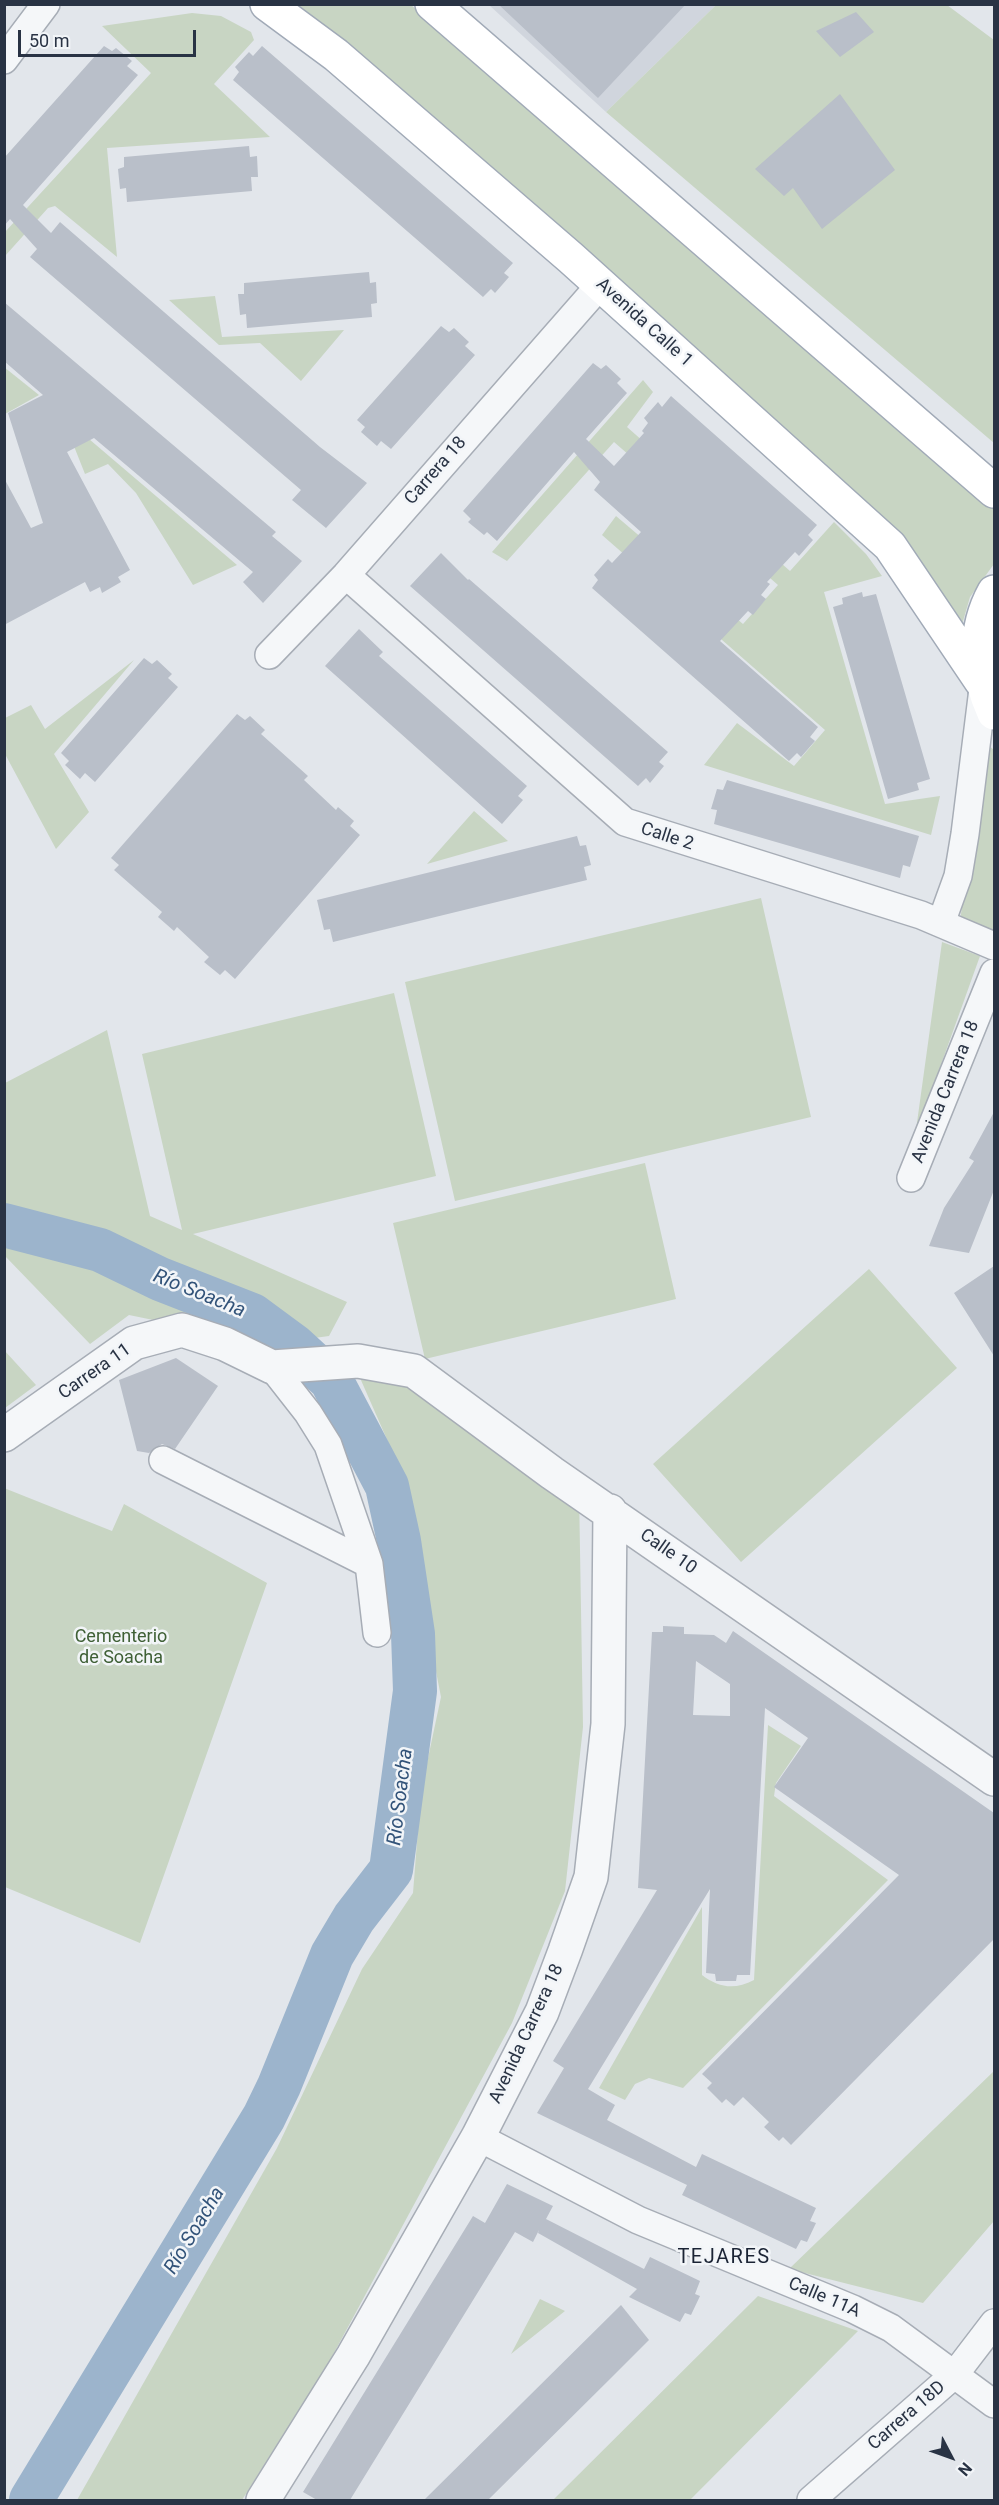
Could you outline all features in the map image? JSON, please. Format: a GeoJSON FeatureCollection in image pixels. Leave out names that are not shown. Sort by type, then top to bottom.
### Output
{"type":"FeatureCollection","features":[{"type":"Feature","properties":{"kind":"main road","name":"Avenida Calle 1"},"geometry":{"type":"LineString","coordinates":[[267,4],[336,56],[601,284],[890,546],[986,694]]}},
{"type":"Feature","properties":{"kind":"main road"},"geometry":{"type":"LineString","coordinates":[[432,4],[994,491]]}},
{"type":"Feature","properties":{"kind":"main road"},"geometry":{"type":"LineString","coordinates":[[986,694],[978,643],[986,607],[994,592]]}},
{"type":"Feature","properties":{"kind":"street"},"geometry":{"type":"LineString","coordinates":[[4,60],[46,4]]}},
{"type":"Feature","properties":{"kind":"street","name":"Carrera 18"},"geometry":{"type":"LineString","coordinates":[[269,655],[346,575],[601,284]]}},
{"type":"Feature","properties":{"kind":"street","name":"Calle 2"},"geometry":{"type":"LineString","coordinates":[[346,575],[625,822],[941,923],[994,946]]}},
{"type":"Feature","properties":{"kind":"street"},"geometry":{"type":"LineString","coordinates":[[941,923],[958,876],[986,694]]}},
{"type":"Feature","properties":{"kind":"street","name":"Avenida Carrera 18"},"geometry":{"type":"LineString","coordinates":[[911,1178],[994,973]]}},
{"type":"Feature","properties":{"kind":"street","name":"Carrera 11"},"geometry":{"type":"LineString","coordinates":[[4,1435],[134,1343],[182,1330],[225,1344],[280,1367]]}},
{"type":"Feature","properties":{"kind":"street","name":"Calle 10"},"geometry":{"type":"LineString","coordinates":[[280,1367],[329,1361],[358,1361],[414,1371],[552,1473],[994,1779]]}},
{"type":"Feature","properties":{"kind":"street"},"geometry":{"type":"LineString","coordinates":[[280,1367],[328,1444],[369,1564],[377,1633]]}},
{"type":"Feature","properties":{"kind":"street"},"geometry":{"type":"LineString","coordinates":[[163,1460],[369,1564]]}},
{"type":"Feature","properties":{"kind":"street","name":"Avenida Carrera 18"},"geometry":{"type":"LineString","coordinates":[[263,2500],[353,2356],[478,2137],[542,2012],[591,1877],[608,1724],[610,1511]]}},
{"type":"Feature","properties":{"kind":"street","name":"Calle 11A"},"geometry":{"type":"LineString","coordinates":[[478,2137],[638,2220],[853,2308],[891,2328],[994,2404]]}},
{"type":"Feature","properties":{"kind":"street","name":"Carrera 18D"},"geometry":{"type":"LineString","coordinates":[[811,2500],[955,2374],[994,2323]]}},
{"type":"Feature","properties":{"kind":"shaded area"},"geometry":{"type":"Polygon","coordinates":[[[489,5],[716,5],[606,112],[489,5]]]}},
{"type":"Feature","properties":{"kind":"green space"},"geometry":{"type":"Polygon","coordinates":[[[292,5],[411,5],[994,502],[994,564],[970,597],[961,628],[292,5]]]}},
{"type":"Feature","properties":{"kind":"green space"},"geometry":{"type":"Polygon","coordinates":[[[716,5],[947,5],[994,40],[994,443],[606,112],[716,5]]]}},
{"type":"Feature","properties":{"kind":"green space"},"geometry":{"type":"Polygon","coordinates":[[[192,13],[221,16],[251,32],[254,40],[214,84],[270,137],[107,148],[117,257],[55,206],[48,208],[5,256],[5,232],[151,73],[102,26],[192,13]]]}},
{"type":"Feature","properties":{"kind":"green space"},"geometry":{"type":"Polygon","coordinates":[[[215,296],[222,337],[344,330],[301,381],[260,343],[219,345],[169,300],[215,296]]]}},
{"type":"Feature","properties":{"kind":"green space"},"geometry":{"type":"Polygon","coordinates":[[[4,367],[39,395],[5,414],[4,414],[4,367]]]}},
{"type":"Feature","properties":{"kind":"green space"},"geometry":{"type":"Polygon","coordinates":[[[643,380],[653,392],[627,427],[790,571],[834,522],[866,554],[882,576],[824,592],[885,804],[940,796],[931,835],[704,765],[737,723],[794,766],[825,730],[602,535],[616,516],[743,624],[778,585],[614,442],[507,561],[492,552],[643,380]]]}},
{"type":"Feature","properties":{"kind":"green space"},"geometry":{"type":"Polygon","coordinates":[[[62,416],[237,565],[193,585],[136,493],[108,464],[85,474],[62,416]]]}},
{"type":"Feature","properties":{"kind":"green space"},"geometry":{"type":"Polygon","coordinates":[[[134,660],[54,754],[89,812],[56,849],[5,754],[5,718],[31,705],[45,729],[134,660]]]}},
{"type":"Feature","properties":{"kind":"green space"},"geometry":{"type":"Polygon","coordinates":[[[988,745],[994,750],[994,931],[960,920],[988,745]]]}},
{"type":"Feature","properties":{"kind":"green space"},"geometry":{"type":"Polygon","coordinates":[[[474,811],[508,841],[427,864],[474,811]]]}},
{"type":"Feature","properties":{"kind":"green space"},"geometry":{"type":"Polygon","coordinates":[[[761,898],[811,1117],[455,1201],[405,982],[761,898]]]}},
{"type":"Feature","properties":{"kind":"green space"},"geometry":{"type":"Polygon","coordinates":[[[942,942],[980,956],[915,1137],[942,942]]]}},
{"type":"Feature","properties":{"kind":"green space"},"geometry":{"type":"Polygon","coordinates":[[[394,993],[436,1176],[193,1234],[347,1302],[329,1336],[270,1344],[129,1315],[90,1344],[5,1256],[5,1083],[107,1030],[150,1216],[182,1230],[142,1054],[394,993]]]}},
{"type":"Feature","properties":{"kind":"green space"},"geometry":{"type":"Polygon","coordinates":[[[645,1163],[676,1299],[425,1359],[393,1223],[645,1163]]]}},
{"type":"Feature","properties":{"kind":"green space"},"geometry":{"type":"Polygon","coordinates":[[[869,1269],[957,1368],[741,1562],[653,1464],[869,1269]]]}},
{"type":"Feature","properties":{"kind":"green space"},"geometry":{"type":"Polygon","coordinates":[[[4,1350],[36,1385],[5,1408],[4,1408],[4,1350]]]}},
{"type":"Feature","properties":{"kind":"green space"},"geometry":{"type":"Polygon","coordinates":[[[353,1362],[412,1378],[579,1491],[583,1727],[565,1891],[512,2023],[328,2364],[242,2500],[77,2500],[277,2148],[362,1969],[413,1893],[421,1791],[441,1697],[414,1559],[400,1469],[353,1362]]]}},
{"type":"Feature","properties":{"kind":"green space","name":"Cementerio de Soacha"},"geometry":{"type":"Polygon","coordinates":[[[4,1488],[112,1531],[124,1504],[267,1583],[140,1943],[5,1887],[4,1488]]]}},
{"type":"Feature","properties":{"kind":"green space"},"geometry":{"type":"Polygon","coordinates":[[[768,1725],[801,1746],[776,1783],[774,1796],[888,1880],[683,2088],[649,2078],[635,2084],[625,2100],[599,2088],[702,1907],[702,1975],[715,1983],[727,1986],[740,1985],[754,1980],[768,1725]]]}},
{"type":"Feature","properties":{"kind":"green space"},"geometry":{"type":"Polygon","coordinates":[[[994,2071],[994,2221],[923,2303],[789,2269],[994,2071]]]}},
{"type":"Feature","properties":{"kind":"green space"},"geometry":{"type":"Polygon","coordinates":[[[758,2296],[858,2331],[690,2500],[554,2499],[758,2296]]]}},
{"type":"Feature","properties":{"kind":"green space"},"geometry":{"type":"Polygon","coordinates":[[[540,2299],[565,2311],[511,2354],[540,2299]]]}},
{"type":"Feature","properties":{"kind":"building"},"geometry":{"type":"Polygon","coordinates":[[[498,4],[686,4],[598,98],[498,4]]]}},
{"type":"Feature","properties":{"kind":"building"},"geometry":{"type":"Polygon","coordinates":[[[856,12],[874,32],[840,57],[816,31],[856,12]]]}},
{"type":"Feature","properties":{"kind":"building"},"geometry":{"type":"Polygon","coordinates":[[[104,46],[112,51],[116,48],[132,61],[127,66],[138,75],[23,205],[51,233],[60,222],[320,447],[367,483],[326,528],[292,500],[301,490],[30,257],[37,249],[10,219],[4,226],[4,158],[104,46]]]}},
{"type":"Feature","properties":{"kind":"building"},"geometry":{"type":"Polygon","coordinates":[[[262,46],[513,263],[504,273],[509,277],[495,293],[491,289],[483,297],[233,80],[239,72],[235,67],[249,52],[253,56],[262,46]]]}},
{"type":"Feature","properties":{"kind":"building"},"geometry":{"type":"Polygon","coordinates":[[[840,94],[895,170],[822,229],[793,188],[784,196],[755,169],[840,94]]]}},
{"type":"Feature","properties":{"kind":"building"},"geometry":{"type":"Polygon","coordinates":[[[249,146],[250,157],[257,156],[258,177],[251,177],[252,191],[127,202],[126,188],[120,189],[118,169],[124,167],[124,157],[249,146]]]}},
{"type":"Feature","properties":{"kind":"building"},"geometry":{"type":"Polygon","coordinates":[[[369,272],[370,283],[376,282],[377,303],[371,304],[372,317],[247,328],[246,314],[240,315],[238,294],[244,294],[244,283],[369,272]]]}},
{"type":"Feature","properties":{"kind":"building"},"geometry":{"type":"Polygon","coordinates":[[[4,302],[276,532],[272,536],[302,561],[263,603],[243,582],[253,572],[94,438],[67,452],[130,570],[118,577],[121,582],[102,593],[100,587],[90,592],[85,582],[4,625],[4,478],[31,528],[43,523],[8,413],[43,395],[4,361],[4,302]]]}},
{"type":"Feature","properties":{"kind":"building"},"geometry":{"type":"Polygon","coordinates":[[[441,326],[449,332],[454,328],[469,342],[465,346],[475,355],[391,449],[381,441],[377,446],[361,432],[365,427],[357,420],[441,326]]]}},
{"type":"Feature","properties":{"kind":"building"},"geometry":{"type":"Polygon","coordinates":[[[593,363],[601,369],[606,365],[621,379],[617,383],[627,393],[586,439],[614,466],[644,433],[642,431],[648,423],[644,418],[658,402],[662,407],[671,396],[817,525],[808,535],[813,540],[799,556],[795,552],[767,582],[770,584],[761,595],[766,599],[753,615],[748,611],[720,641],[818,727],[810,737],[815,741],[801,757],[797,753],[789,761],[592,588],[598,580],[594,575],[608,559],[612,563],[641,532],[594,490],[600,482],[574,452],[497,541],[487,532],[484,535],[468,522],[471,519],[463,511],[593,363]]]}},
{"type":"Feature","properties":{"kind":"building"},"geometry":{"type":"Polygon","coordinates":[[[441,553],[468,580],[668,752],[659,762],[664,766],[650,783],[646,778],[638,786],[410,586],[441,553]]]}},
{"type":"Feature","properties":{"kind":"building"},"geometry":{"type":"Polygon","coordinates":[[[862,592],[863,597],[876,594],[930,779],[917,783],[919,790],[888,799],[833,607],[843,604],[842,598],[862,592]]]}},
{"type":"Feature","properties":{"kind":"building"},"geometry":{"type":"Polygon","coordinates":[[[359,629],[383,652],[379,656],[527,786],[518,796],[523,800],[502,824],[325,666],[359,629]]]}},
{"type":"Feature","properties":{"kind":"building"},"geometry":{"type":"Polygon","coordinates":[[[144,658],[152,664],[157,660],[172,674],[168,678],[178,687],[95,782],[85,773],[80,779],[65,765],[69,761],[61,753],[144,658]]]}},
{"type":"Feature","properties":{"kind":"building"},"geometry":{"type":"Polygon","coordinates":[[[237,714],[245,720],[250,716],[265,730],[261,734],[308,776],[304,780],[336,810],[338,807],[354,821],[350,826],[360,835],[235,979],[225,970],[220,975],[204,962],[209,957],[177,927],[174,931],[158,917],[162,912],[114,870],[119,865],[111,858],[237,714]]]}},
{"type":"Feature","properties":{"kind":"building"},"geometry":{"type":"Polygon","coordinates":[[[727,780],[919,836],[910,867],[903,865],[900,878],[714,824],[717,810],[711,809],[717,789],[723,790],[727,780]]]}},
{"type":"Feature","properties":{"kind":"building"},"geometry":{"type":"Polygon","coordinates":[[[577,836],[580,846],[586,845],[591,865],[584,867],[587,880],[333,942],[330,929],[324,930],[317,900],[577,836]]]}},
{"type":"Feature","properties":{"kind":"building"},"geometry":{"type":"Polygon","coordinates":[[[994,1112],[994,1190],[969,1253],[929,1246],[944,1208],[974,1161],[969,1158],[994,1112]]]}},
{"type":"Feature","properties":{"kind":"building"},"geometry":{"type":"Polygon","coordinates":[[[994,1266],[994,1356],[954,1293],[994,1266]]]}},
{"type":"Feature","properties":{"kind":"building"},"geometry":{"type":"Polygon","coordinates":[[[176,1358],[218,1386],[175,1449],[162,1444],[149,1453],[137,1451],[119,1380],[176,1358]]]}},
{"type":"Feature","properties":{"kind":"building"},"geometry":{"type":"Polygon","coordinates":[[[663,1626],[684,1627],[684,1634],[714,1635],[726,1643],[733,1631],[994,1813],[994,1939],[791,2145],[783,2137],[779,2141],[764,2127],[769,2122],[743,2097],[734,2106],[726,2099],[722,2103],[707,2088],[712,2083],[702,2074],[899,1875],[774,1787],[808,1738],[765,1708],[750,1975],[737,1975],[736,1981],[716,1981],[715,1974],[706,1973],[710,1889],[588,2089],[615,2105],[607,2120],[696,2167],[702,2154],[816,2208],[810,2221],[816,2223],[807,2242],[801,2240],[796,2249],[682,2195],[687,2185],[537,2113],[564,2068],[553,2061],[657,1890],[638,1888],[652,1632],[663,1632],[663,1626]],[[696,1661],[693,1715],[730,1716],[730,1684],[696,1661]]]}},
{"type":"Feature","properties":{"kind":"building"},"geometry":{"type":"Polygon","coordinates":[[[507,2184],[553,2206],[546,2219],[644,2269],[650,2257],[700,2281],[695,2294],[700,2296],[691,2315],[685,2313],[680,2322],[629,2297],[637,2289],[538,2233],[539,2230],[533,2242],[515,2232],[350,2500],[317,2500],[303,2492],[473,2216],[485,2223],[507,2184]]]}},
{"type":"Feature","properties":{"kind":"building"},"geometry":{"type":"Polygon","coordinates":[[[621,2305],[649,2340],[488,2500],[424,2500],[621,2305]]]}},
{"type":"Feature","properties":{"kind":"waterway","name":"Río Soacha"},"geometry":{"type":"LineString","coordinates":[[4,1225],[100,1250],[160,1279],[252,1315],[294,1346],[331,1380],[387,1486],[399,1541],[413,1634],[415,1691],[391,1870],[354,1918],[332,1955],[279,2086],[264,2117],[31,2500]]}},
{"type":"Feature","properties":{"kind":"district","name":"TEJARES"},"geometry":{"type":"Point","coordinates":[724,2258]}}]}
